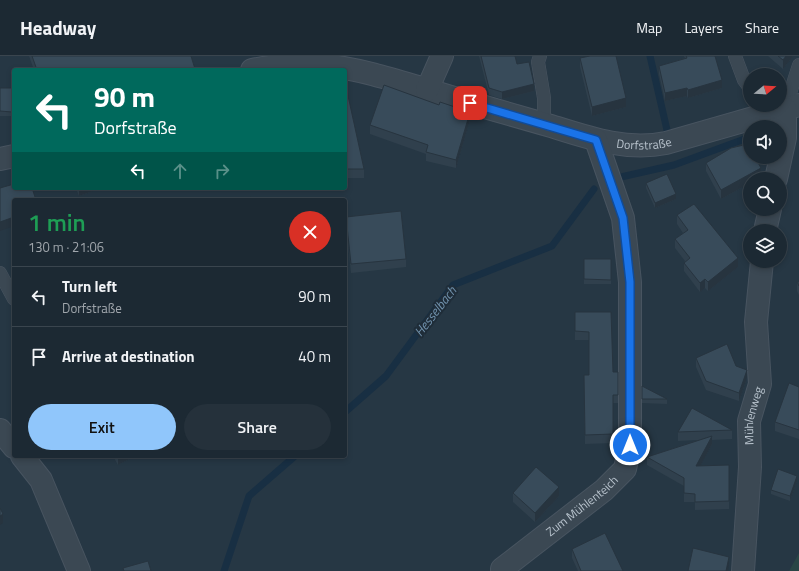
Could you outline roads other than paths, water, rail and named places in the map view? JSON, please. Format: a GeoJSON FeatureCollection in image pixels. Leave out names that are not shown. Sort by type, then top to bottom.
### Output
{"type":"FeatureCollection","features":[{"type":"Feature","properties":{"kind":"street"},"geometry":{"type":"LineString","coordinates":[[426,90],[442,56]]}},
{"type":"Feature","properties":{"kind":"street","name":"Dorfstraße"},"geometry":{"type":"LineString","coordinates":[[258,68],[297,59],[327,59],[351,64],[426,90],[596,140],[630,146],[648,146],[666,143],[766,112]]}},
{"type":"Feature","properties":{"kind":"street"},"geometry":{"type":"LineString","coordinates":[[778,172],[785,138],[780,112]]}},
{"type":"Feature","properties":{"kind":"street","name":"Zum Mühlenteich"},"geometry":{"type":"LineString","coordinates":[[502,569],[604,490],[625,469],[630,445],[630,282],[623,218],[596,140]]}},
{"type":"Feature","properties":{"kind":"street"},"geometry":{"type":"LineString","coordinates":[[0,159],[12,156]]}},
{"type":"Feature","properties":{"kind":"street","name":"Mühlenweg"},"geometry":{"type":"LineString","coordinates":[[743,571],[750,467],[749,421],[760,384],[756,322],[761,268]]}},
{"type":"Feature","properties":{"kind":"street"},"geometry":{"type":"LineString","coordinates":[[0,430],[12,445]]}},
{"type":"Feature","properties":{"kind":"street"},"geometry":{"type":"LineString","coordinates":[[24,458],[42,480],[79,571]]}},
{"type":"Feature","properties":{"kind":"lane"},"geometry":{"type":"LineString","coordinates":[[540,56],[538,62],[544,98],[544,124]]}},
{"type":"Feature","properties":{"kind":"lane"},"geometry":{"type":"LineString","coordinates":[[735,56],[743,77]]}},
{"type":"Feature","properties":{"kind":"lane"},"geometry":{"type":"LineString","coordinates":[[787,91],[799,65]]}},
{"type":"Feature","properties":{"kind":"lane"},"geometry":{"type":"LineString","coordinates":[[0,273],[12,295]]}},
{"type":"Feature","properties":{"kind":"waterway"},"geometry":{"type":"LineString","coordinates":[[650,56],[667,130]]}},
{"type":"Feature","properties":{"kind":"waterway","name":"Hesselbach"},"geometry":{"type":"LineString","coordinates":[[621,177],[674,165],[743,140]]}},
{"type":"Feature","properties":{"kind":"waterway","name":"Hesselbach"},"geometry":{"type":"LineString","coordinates":[[347,410],[386,376],[453,285],[552,246],[594,189]]}},
{"type":"Feature","properties":{"kind":"waterway","name":"Hesselbach"},"geometry":{"type":"LineString","coordinates":[[224,571],[249,496],[293,458]]}}]}
